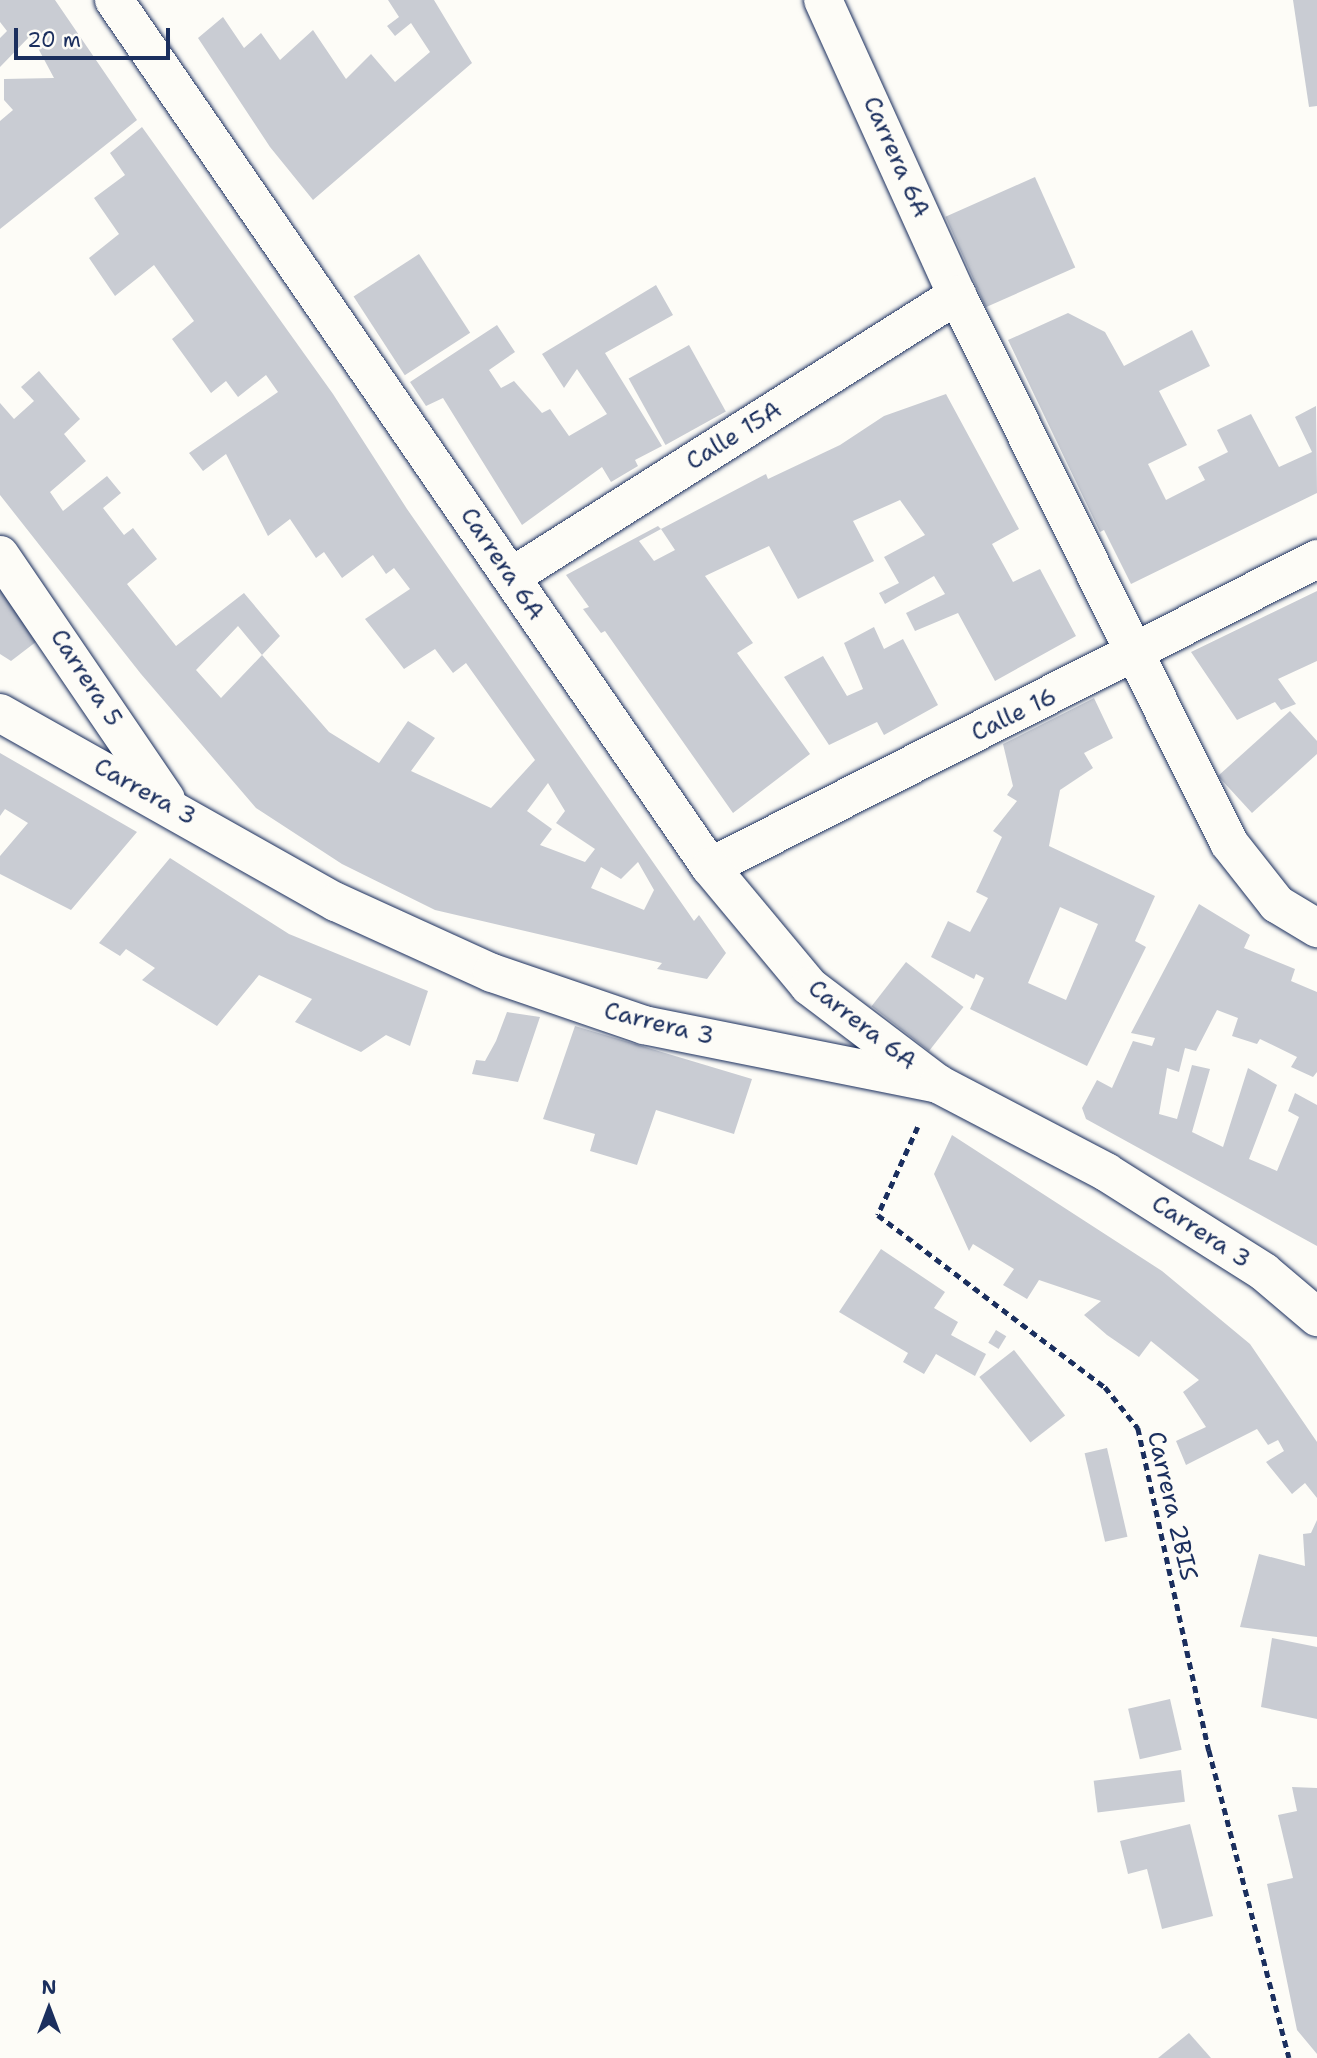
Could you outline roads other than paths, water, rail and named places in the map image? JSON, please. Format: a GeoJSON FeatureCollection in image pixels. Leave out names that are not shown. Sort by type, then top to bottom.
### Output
{"type":"FeatureCollection","features":[{"type":"Feature","properties":{"kind":"street","name":"Carrera 6A"},"geometry":{"type":"LineString","coordinates":[[114,0],[710,867],[809,986],[938,1084]]}},
{"type":"Feature","properties":{"kind":"street","name":"Carrera 6A"},"geometry":{"type":"LineString","coordinates":[[824,0],[957,295],[1132,656],[1229,843],[1277,904],[1317,928]]}},
{"type":"Feature","properties":{"kind":"street","name":"Calle 15A"},"geometry":{"type":"LineString","coordinates":[[511,577],[957,295]]}},
{"type":"Feature","properties":{"kind":"street","name":"Carrera 5"},"geometry":{"type":"LineString","coordinates":[[0,555],[169,804]]}},
{"type":"Feature","properties":{"kind":"street","name":"Calle 16"},"geometry":{"type":"LineString","coordinates":[[710,867],[1132,656],[1317,559]]}},
{"type":"Feature","properties":{"kind":"street","name":"Carrera 3"},"geometry":{"type":"LineString","coordinates":[[0,713],[169,804],[336,902],[492,973],[644,1025],[938,1084],[1106,1171],[1264,1272],[1317,1317]]}}]}
